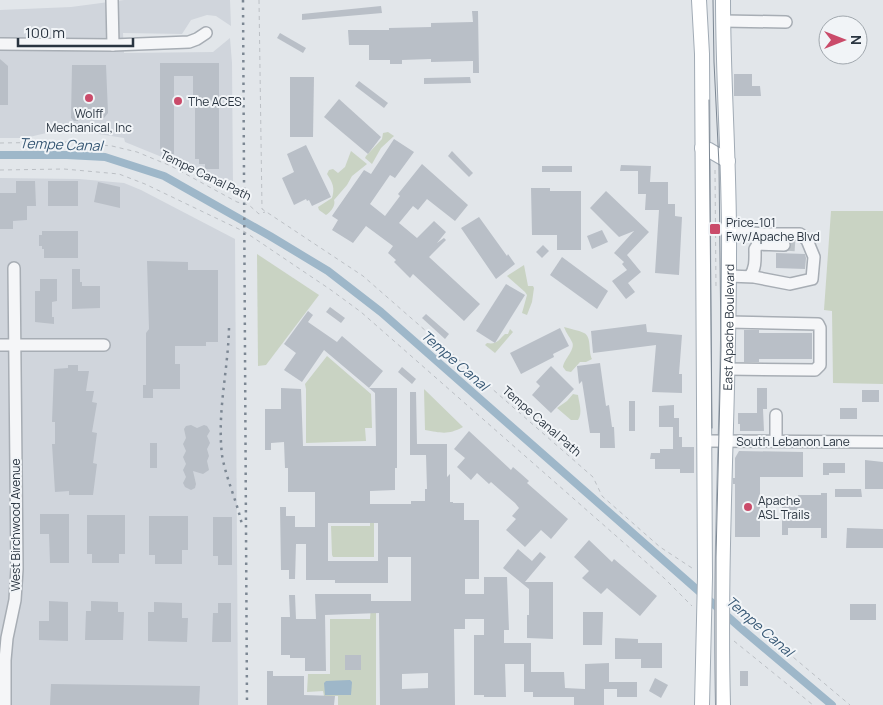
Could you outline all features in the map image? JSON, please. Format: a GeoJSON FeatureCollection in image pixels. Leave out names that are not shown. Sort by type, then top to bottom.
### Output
{"type":"FeatureCollection","features":[{"type":"Feature","properties":{"kind":"main road","name":"East Apache Boulevard"},"geometry":{"type":"LineString","coordinates":[[700,0],[702,54],[704,441],[702,705]]}},
{"type":"Feature","properties":{"kind":"main road","name":"East Apache Boulevard"},"geometry":{"type":"LineString","coordinates":[[723,0],[723,67],[728,161],[729,231],[722,596],[723,705]]}},
{"type":"Feature","properties":{"kind":"main road"},"geometry":{"type":"LineString","coordinates":[[702,148],[728,161]]}},
{"type":"Feature","properties":{"kind":"street"},"geometry":{"type":"LineString","coordinates":[[112,0],[113,44]]}},
{"type":"Feature","properties":{"kind":"street"},"geometry":{"type":"LineString","coordinates":[[723,22],[786,22]]}},
{"type":"Feature","properties":{"kind":"street"},"geometry":{"type":"LineString","coordinates":[[0,44],[188,42],[206,33]]}},
{"type":"Feature","properties":{"kind":"street"},"geometry":{"type":"LineString","coordinates":[[729,231],[764,234],[800,234],[808,240],[805,247],[814,257],[812,279],[790,284],[750,276],[729,276]]}},
{"type":"Feature","properties":{"kind":"street"},"geometry":{"type":"LineString","coordinates":[[750,276],[753,272],[755,249],[758,244],[784,245]]}},
{"type":"Feature","properties":{"kind":"street","name":"West Birchwood Avenue"},"geometry":{"type":"LineString","coordinates":[[5,705],[5,660],[7,638],[15,600],[17,570],[14,268]]}},
{"type":"Feature","properties":{"kind":"street"},"geometry":{"type":"LineString","coordinates":[[727,369],[815,370],[820,365],[820,328],[818,324],[728,322]]}},
{"type":"Feature","properties":{"kind":"street"},"geometry":{"type":"LineString","coordinates":[[0,345],[104,345]]}},
{"type":"Feature","properties":{"kind":"street"},"geometry":{"type":"LineString","coordinates":[[776,415],[776,441]]}},
{"type":"Feature","properties":{"kind":"street","name":"South Lebanon Lane"},"geometry":{"type":"LineString","coordinates":[[704,441],[883,442]]}},
{"type":"Feature","properties":{"kind":"path"},"geometry":{"type":"LineString","coordinates":[[259,0],[261,204],[266,212]]}},
{"type":"Feature","properties":{"kind":"path","name":"Tempe Canal Path"},"geometry":{"type":"LineString","coordinates":[[0,143],[69,142],[112,146],[137,152],[171,166],[237,202],[249,205],[259,214],[266,212],[363,276],[593,477],[602,496],[653,541],[704,581]]}},
{"type":"Feature","properties":{"kind":"path"},"geometry":{"type":"LineString","coordinates":[[0,170],[64,169],[119,174],[145,184],[245,232],[361,312],[704,613]]}},
{"type":"Feature","properties":{"kind":"path"},"geometry":{"type":"LineString","coordinates":[[714,170],[716,289]]}},
{"type":"Feature","properties":{"kind":"path"},"geometry":{"type":"LineString","coordinates":[[722,596],[850,705]]}},
{"type":"Feature","properties":{"kind":"path"},"geometry":{"type":"LineString","coordinates":[[722,628],[813,705]]}},
{"type":"Feature","properties":{"kind":"shaded area"},"geometry":{"type":"Polygon","coordinates":[[[124,0],[230,0],[231,26],[216,16],[207,15],[191,20],[182,34],[123,33],[124,53],[213,52],[230,38],[232,63],[233,189],[231,192],[184,166],[125,142],[124,138],[92,133],[55,131],[25,138],[0,138],[0,10],[71,7],[124,0]]]}},
{"type":"Feature","properties":{"kind":"shaded area"},"geometry":{"type":"Polygon","coordinates":[[[0,178],[79,179],[124,183],[235,239],[238,705],[0,705],[0,178]]]}},
{"type":"Feature","properties":{"kind":"green space"},"geometry":{"type":"Polygon","coordinates":[[[388,132],[394,136],[381,148],[372,164],[365,158],[366,156],[382,139],[383,133],[388,132]]]}},
{"type":"Feature","properties":{"kind":"green space"},"geometry":{"type":"Polygon","coordinates":[[[351,151],[367,164],[352,176],[334,200],[333,208],[326,215],[318,207],[332,198],[333,186],[327,174],[329,170],[333,169],[338,173],[345,167],[351,151]]]}},
{"type":"Feature","properties":{"kind":"green space"},"geometry":{"type":"Polygon","coordinates":[[[831,211],[883,211],[883,384],[833,383],[832,311],[824,310],[831,211]]]}},
{"type":"Feature","properties":{"kind":"green space"},"geometry":{"type":"Polygon","coordinates":[[[257,254],[319,295],[266,365],[258,366],[257,254]]]}},
{"type":"Feature","properties":{"kind":"green space"},"geometry":{"type":"Polygon","coordinates":[[[524,265],[528,286],[533,286],[534,288],[532,302],[527,315],[522,313],[527,295],[507,276],[524,265]]]}},
{"type":"Feature","properties":{"kind":"green space"},"geometry":{"type":"Polygon","coordinates":[[[564,327],[586,335],[592,359],[580,362],[571,372],[566,371],[563,367],[573,345],[564,327]]]}},
{"type":"Feature","properties":{"kind":"green space"},"geometry":{"type":"Polygon","coordinates":[[[510,329],[513,332],[495,353],[485,345],[497,342],[505,334],[508,334],[510,329]]]}},
{"type":"Feature","properties":{"kind":"green space"},"geometry":{"type":"Polygon","coordinates":[[[327,356],[371,394],[372,428],[365,428],[366,441],[306,443],[305,384],[327,356]]]}},
{"type":"Feature","properties":{"kind":"green space"},"geometry":{"type":"Polygon","coordinates":[[[424,389],[463,427],[445,433],[425,430],[424,389]]]}},
{"type":"Feature","properties":{"kind":"green space"},"geometry":{"type":"Polygon","coordinates":[[[573,394],[578,395],[580,411],[578,420],[571,420],[557,408],[573,394]]]}},
{"type":"Feature","properties":{"kind":"green space"},"geometry":{"type":"Polygon","coordinates":[[[374,510],[374,557],[333,557],[331,526],[370,526],[370,515],[374,510]]]}},
{"type":"Feature","properties":{"kind":"green space"},"geometry":{"type":"Polygon","coordinates":[[[376,603],[376,705],[338,705],[338,696],[324,696],[323,691],[307,692],[308,674],[330,674],[330,619],[370,619],[371,605],[376,603]]]}},
{"type":"Feature","properties":{"kind":"water"},"geometry":{"type":"Polygon","coordinates":[[[350,680],[352,682],[351,695],[325,695],[324,683],[326,681],[350,680]]]}},
{"type":"Feature","properties":{"kind":"building"},"geometry":{"type":"Polygon","coordinates":[[[381,6],[382,13],[302,20],[302,14],[381,6]]]}},
{"type":"Feature","properties":{"kind":"building"},"geometry":{"type":"Polygon","coordinates":[[[472,11],[478,11],[479,73],[473,73],[473,61],[431,62],[431,59],[402,60],[402,64],[390,64],[390,60],[369,60],[369,45],[349,45],[348,30],[389,30],[389,28],[431,27],[431,23],[473,22],[472,11]]]}},
{"type":"Feature","properties":{"kind":"building"},"geometry":{"type":"Polygon","coordinates":[[[280,33],[306,48],[303,53],[277,38],[280,33]]]}},
{"type":"Feature","properties":{"kind":"building"},"geometry":{"type":"Polygon","coordinates":[[[0,59],[8,66],[8,105],[0,105],[0,59]]]}},
{"type":"Feature","properties":{"kind":"building"},"geometry":{"type":"Polygon","coordinates":[[[160,63],[219,63],[219,169],[205,169],[205,164],[199,164],[199,159],[195,159],[193,76],[174,76],[174,154],[167,154],[167,149],[160,149],[160,63]]]}},
{"type":"Feature","properties":{"kind":"building","name":"Wolff Mechanical, Inc"},"geometry":{"type":"Polygon","coordinates":[[[72,65],[106,65],[108,113],[104,118],[78,118],[78,121],[74,121],[71,118],[72,65]]]}},
{"type":"Feature","properties":{"kind":"building"},"geometry":{"type":"Polygon","coordinates":[[[734,74],[752,74],[752,86],[760,86],[761,96],[734,96],[734,74]]]}},
{"type":"Feature","properties":{"kind":"building"},"geometry":{"type":"Polygon","coordinates":[[[290,77],[314,77],[313,137],[290,137],[290,77]]]}},
{"type":"Feature","properties":{"kind":"building"},"geometry":{"type":"Polygon","coordinates":[[[470,77],[471,83],[424,84],[424,78],[470,77]]]}},
{"type":"Feature","properties":{"kind":"building"},"geometry":{"type":"Polygon","coordinates":[[[359,81],[388,103],[384,108],[355,86],[359,81]]]}},
{"type":"Feature","properties":{"kind":"building"},"geometry":{"type":"Polygon","coordinates":[[[339,99],[381,137],[368,154],[324,117],[339,99]]]}},
{"type":"Feature","properties":{"kind":"building"},"geometry":{"type":"Polygon","coordinates":[[[394,139],[414,152],[395,178],[390,175],[370,204],[385,216],[400,196],[398,194],[422,164],[468,205],[455,221],[427,199],[418,210],[413,206],[399,223],[417,238],[434,221],[446,232],[437,243],[444,238],[446,240],[429,257],[480,304],[464,321],[413,274],[410,278],[388,253],[393,246],[366,226],[353,243],[332,230],[338,220],[332,216],[334,213],[364,170],[371,174],[394,139]]]}},
{"type":"Feature","properties":{"kind":"building"},"geometry":{"type":"Polygon","coordinates":[[[306,145],[331,197],[312,206],[309,200],[307,201],[306,199],[294,205],[282,178],[294,172],[287,154],[306,145]]]}},
{"type":"Feature","properties":{"kind":"building"},"geometry":{"type":"Polygon","coordinates":[[[452,151],[473,173],[469,177],[448,156],[452,151]]]}},
{"type":"Feature","properties":{"kind":"building"},"geometry":{"type":"Polygon","coordinates":[[[621,165],[651,166],[650,182],[668,182],[668,204],[675,204],[675,216],[682,217],[679,275],[655,273],[659,210],[645,210],[646,194],[638,194],[638,171],[620,171],[621,165]]]}},
{"type":"Feature","properties":{"kind":"building"},"geometry":{"type":"Polygon","coordinates":[[[542,166],[572,166],[572,172],[542,172],[542,166]]]}},
{"type":"Feature","properties":{"kind":"building"},"geometry":{"type":"Polygon","coordinates":[[[16,181],[35,181],[36,206],[27,206],[27,220],[13,221],[13,229],[0,229],[0,193],[16,193],[16,181]]]}},
{"type":"Feature","properties":{"kind":"building"},"geometry":{"type":"Polygon","coordinates":[[[48,181],[78,181],[78,206],[48,206],[48,181]]]}},
{"type":"Feature","properties":{"kind":"building"},"geometry":{"type":"Polygon","coordinates":[[[98,182],[120,187],[120,208],[94,202],[98,182]]]}},
{"type":"Feature","properties":{"kind":"building"},"geometry":{"type":"Polygon","coordinates":[[[531,188],[550,188],[550,191],[581,191],[581,250],[557,250],[557,235],[532,235],[531,188]]]}},
{"type":"Feature","properties":{"kind":"building"},"geometry":{"type":"Polygon","coordinates":[[[606,191],[649,232],[627,255],[641,272],[628,283],[635,292],[626,299],[612,281],[627,270],[622,264],[624,262],[614,253],[634,231],[619,237],[590,208],[606,191]]]}},
{"type":"Feature","properties":{"kind":"building"},"geometry":{"type":"Polygon","coordinates":[[[479,217],[515,264],[496,279],[461,228],[479,217]]]}},
{"type":"Feature","properties":{"kind":"building"},"geometry":{"type":"Polygon","coordinates":[[[602,230],[608,242],[592,249],[587,236],[602,230]]]}},
{"type":"Feature","properties":{"kind":"building"},"geometry":{"type":"Polygon","coordinates":[[[42,231],[78,231],[78,258],[44,258],[44,249],[42,249],[42,246],[39,246],[39,235],[42,235],[42,231]]]}},
{"type":"Feature","properties":{"kind":"building"},"geometry":{"type":"Polygon","coordinates":[[[543,245],[549,251],[542,258],[536,252],[543,245]]]}},
{"type":"Feature","properties":{"kind":"building"},"geometry":{"type":"Polygon","coordinates":[[[776,253],[805,254],[805,269],[776,268],[776,253]]]}},
{"type":"Feature","properties":{"kind":"building"},"geometry":{"type":"Polygon","coordinates":[[[562,257],[608,291],[597,309],[550,275],[562,257]]]}},
{"type":"Feature","properties":{"kind":"building"},"geometry":{"type":"Polygon","coordinates":[[[147,261],[188,262],[188,270],[218,270],[218,342],[206,342],[206,346],[175,346],[175,364],[180,364],[180,389],[153,389],[153,398],[143,398],[143,385],[146,385],[146,333],[149,329],[147,261]]]}},
{"type":"Feature","properties":{"kind":"building"},"geometry":{"type":"Polygon","coordinates":[[[72,269],[80,269],[80,282],[82,282],[82,286],[100,286],[100,308],[72,309],[72,269]]]}},
{"type":"Feature","properties":{"kind":"building"},"geometry":{"type":"Polygon","coordinates":[[[40,279],[57,279],[57,301],[52,302],[54,324],[35,322],[35,291],[40,291],[40,279]]]}},
{"type":"Feature","properties":{"kind":"building"},"geometry":{"type":"Polygon","coordinates":[[[506,284],[525,295],[495,343],[476,331],[506,284]]]}},
{"type":"Feature","properties":{"kind":"building"},"geometry":{"type":"Polygon","coordinates":[[[330,307],[345,318],[341,323],[326,312],[330,307]]]}},
{"type":"Feature","properties":{"kind":"building"},"geometry":{"type":"Polygon","coordinates":[[[308,311],[313,315],[308,322],[337,342],[342,336],[383,371],[369,388],[324,350],[302,382],[284,370],[296,353],[284,344],[308,311]]]}},
{"type":"Feature","properties":{"kind":"building"},"geometry":{"type":"Polygon","coordinates":[[[426,314],[449,334],[445,339],[422,318],[426,314]]]}},
{"type":"Feature","properties":{"kind":"building"},"geometry":{"type":"Polygon","coordinates":[[[646,324],[647,332],[682,335],[679,374],[682,374],[682,393],[652,392],[656,345],[593,353],[591,331],[646,324]]]}},
{"type":"Feature","properties":{"kind":"building"},"geometry":{"type":"Polygon","coordinates":[[[560,328],[569,346],[553,354],[554,357],[521,374],[510,353],[560,328]]]}},
{"type":"Feature","properties":{"kind":"building"},"geometry":{"type":"Polygon","coordinates":[[[744,330],[759,330],[759,333],[812,333],[812,359],[759,359],[759,362],[744,362],[744,330]]]}},
{"type":"Feature","properties":{"kind":"building"},"geometry":{"type":"Polygon","coordinates":[[[600,363],[606,406],[609,405],[612,427],[614,427],[615,448],[600,448],[600,433],[590,433],[582,381],[579,384],[577,366],[600,363]]]}},
{"type":"Feature","properties":{"kind":"building"},"geometry":{"type":"Polygon","coordinates":[[[68,365],[78,365],[78,371],[89,371],[86,391],[94,391],[92,402],[97,403],[92,432],[97,433],[93,463],[97,464],[93,495],[69,495],[69,491],[55,492],[52,444],[55,444],[55,422],[52,422],[54,369],[68,368],[68,365]]]}},
{"type":"Feature","properties":{"kind":"building"},"geometry":{"type":"Polygon","coordinates":[[[551,366],[574,389],[551,413],[532,395],[540,386],[536,382],[551,366]]]}},
{"type":"Feature","properties":{"kind":"building"},"geometry":{"type":"Polygon","coordinates":[[[402,367],[416,379],[412,384],[398,372],[402,367]]]}},
{"type":"Feature","properties":{"kind":"building"},"geometry":{"type":"Polygon","coordinates":[[[281,388],[301,389],[303,446],[376,446],[375,393],[369,388],[397,388],[397,468],[395,468],[395,490],[370,491],[370,504],[411,504],[411,501],[425,501],[425,489],[427,489],[426,455],[410,455],[410,392],[416,392],[417,444],[447,444],[447,477],[450,474],[450,502],[464,503],[464,520],[479,520],[479,579],[465,579],[465,594],[484,594],[484,577],[507,577],[509,630],[504,630],[504,643],[531,643],[531,672],[564,672],[565,688],[585,689],[585,664],[609,663],[609,682],[637,682],[637,697],[617,697],[617,689],[604,689],[604,705],[574,705],[574,697],[533,697],[533,692],[524,692],[524,664],[505,664],[506,697],[474,695],[474,635],[484,635],[484,619],[465,619],[465,629],[454,629],[455,705],[380,705],[379,613],[325,615],[326,671],[305,671],[305,658],[290,658],[290,655],[281,655],[281,617],[290,617],[289,595],[295,595],[296,619],[316,619],[315,594],[371,594],[371,601],[411,601],[411,557],[388,557],[388,583],[335,583],[335,580],[306,580],[306,544],[296,544],[295,579],[289,579],[289,570],[281,570],[280,507],[286,507],[286,516],[295,516],[295,527],[315,527],[315,492],[288,492],[288,468],[285,468],[284,442],[271,443],[271,450],[265,450],[265,409],[281,409],[281,388]],[[328,523],[328,561],[378,561],[378,523],[328,523]],[[428,673],[402,674],[402,689],[428,688],[428,673]]]}},
{"type":"Feature","properties":{"kind":"building"},"geometry":{"type":"Polygon","coordinates":[[[757,388],[767,388],[767,409],[763,409],[764,431],[740,431],[738,413],[757,413],[757,388]]]}},
{"type":"Feature","properties":{"kind":"building"},"geometry":{"type":"Polygon","coordinates":[[[862,390],[879,390],[879,402],[862,402],[862,390]]]}},
{"type":"Feature","properties":{"kind":"building"},"geometry":{"type":"Polygon","coordinates":[[[629,401],[635,401],[635,431],[629,431],[629,401]]]}},
{"type":"Feature","properties":{"kind":"building"},"geometry":{"type":"Polygon","coordinates":[[[674,405],[674,418],[679,418],[679,437],[682,437],[682,447],[694,447],[694,473],[680,473],[680,469],[655,469],[655,459],[650,459],[651,453],[660,453],[660,449],[673,449],[673,427],[659,427],[659,406],[674,405]]]}},
{"type":"Feature","properties":{"kind":"building"},"geometry":{"type":"Polygon","coordinates":[[[840,408],[857,408],[857,419],[840,419],[840,408]]]}},
{"type":"Feature","properties":{"kind":"building"},"geometry":{"type":"Polygon","coordinates":[[[191,425],[197,428],[204,425],[207,426],[210,431],[207,436],[210,443],[207,449],[209,470],[203,474],[193,471],[196,484],[195,488],[191,490],[185,487],[183,483],[186,477],[183,470],[186,464],[183,457],[186,451],[183,444],[186,438],[184,429],[186,426],[191,425]]]}},
{"type":"Feature","properties":{"kind":"building"},"geometry":{"type":"Polygon","coordinates":[[[469,431],[511,470],[513,467],[529,481],[527,483],[568,519],[551,539],[541,530],[525,547],[506,530],[516,519],[512,516],[519,508],[515,503],[491,482],[489,484],[477,473],[471,480],[457,467],[465,458],[454,449],[469,431]]]}},
{"type":"Feature","properties":{"kind":"building"},"geometry":{"type":"Polygon","coordinates":[[[150,443],[157,443],[157,468],[150,468],[150,443]]]}},
{"type":"Feature","properties":{"kind":"building","name":"Apache ASL Trails"},"geometry":{"type":"Polygon","coordinates":[[[739,451],[803,452],[803,477],[760,477],[760,537],[735,537],[735,484],[733,484],[733,478],[735,478],[735,458],[739,451]]]}},
{"type":"Feature","properties":{"kind":"building"},"geometry":{"type":"Polygon","coordinates":[[[865,460],[883,462],[883,489],[865,489],[865,460]]]}},
{"type":"Feature","properties":{"kind":"building"},"geometry":{"type":"Polygon","coordinates":[[[823,463],[845,463],[845,473],[823,475],[823,463]]]}},
{"type":"Feature","properties":{"kind":"building"},"geometry":{"type":"Polygon","coordinates":[[[835,489],[861,489],[862,497],[835,497],[835,489]]]}},
{"type":"Feature","properties":{"kind":"building"},"geometry":{"type":"Polygon","coordinates":[[[821,493],[827,493],[827,538],[821,538],[821,528],[788,528],[788,535],[782,535],[782,504],[798,504],[798,495],[821,495],[821,493]]]}},
{"type":"Feature","properties":{"kind":"building"},"geometry":{"type":"Polygon","coordinates":[[[40,514],[69,514],[69,563],[50,563],[49,534],[40,534],[40,514]]]}},
{"type":"Feature","properties":{"kind":"building"},"geometry":{"type":"Polygon","coordinates":[[[87,515],[125,515],[125,554],[119,554],[119,563],[92,563],[92,554],[87,554],[87,515]]]}},
{"type":"Feature","properties":{"kind":"building"},"geometry":{"type":"Polygon","coordinates":[[[149,516],[188,516],[188,550],[182,550],[182,564],[155,564],[155,555],[149,555],[149,516]]]}},
{"type":"Feature","properties":{"kind":"building"},"geometry":{"type":"Polygon","coordinates":[[[213,517],[232,517],[232,565],[218,565],[218,556],[213,556],[213,517]]]}},
{"type":"Feature","properties":{"kind":"building"},"geometry":{"type":"Polygon","coordinates":[[[847,528],[883,529],[883,548],[846,548],[847,528]]]}},
{"type":"Feature","properties":{"kind":"building"},"geometry":{"type":"Polygon","coordinates":[[[589,540],[612,562],[614,559],[657,596],[640,616],[607,588],[601,594],[582,578],[589,571],[574,557],[589,540]]]}},
{"type":"Feature","properties":{"kind":"building"},"geometry":{"type":"Polygon","coordinates":[[[518,549],[532,561],[540,552],[546,557],[525,582],[553,582],[553,639],[527,638],[529,589],[503,568],[518,549]]]}},
{"type":"Feature","properties":{"kind":"building"},"geometry":{"type":"Polygon","coordinates":[[[49,601],[68,602],[68,641],[39,640],[39,621],[49,621],[49,601]]]}},
{"type":"Feature","properties":{"kind":"building"},"geometry":{"type":"Polygon","coordinates":[[[91,601],[118,602],[118,612],[124,612],[123,640],[85,640],[86,611],[91,611],[91,601]]]}},
{"type":"Feature","properties":{"kind":"building"},"geometry":{"type":"Polygon","coordinates":[[[154,602],[182,603],[182,618],[188,618],[187,642],[148,641],[148,612],[154,612],[154,602]]]}},
{"type":"Feature","properties":{"kind":"building"},"geometry":{"type":"Polygon","coordinates":[[[218,603],[231,603],[231,642],[212,642],[213,613],[218,613],[218,603]]]}},
{"type":"Feature","properties":{"kind":"building"},"geometry":{"type":"Polygon","coordinates":[[[850,604],[876,604],[876,620],[850,620],[850,604]]]}},
{"type":"Feature","properties":{"kind":"building"},"geometry":{"type":"Polygon","coordinates":[[[583,612],[603,612],[602,645],[583,645],[583,612]]]}},
{"type":"Feature","properties":{"kind":"building"},"geometry":{"type":"Polygon","coordinates":[[[615,638],[638,639],[638,643],[662,643],[662,668],[641,668],[641,659],[615,659],[615,638]]]}},
{"type":"Feature","properties":{"kind":"building"},"geometry":{"type":"Polygon","coordinates":[[[345,655],[361,655],[361,670],[345,670],[345,655]]]}},
{"type":"Feature","properties":{"kind":"building"},"geometry":{"type":"Polygon","coordinates":[[[267,671],[273,671],[273,676],[304,676],[304,695],[335,696],[334,705],[267,705],[267,671]]]}},
{"type":"Feature","properties":{"kind":"building"},"geometry":{"type":"Polygon","coordinates":[[[740,671],[748,671],[748,686],[740,686],[740,671]]]}},
{"type":"Feature","properties":{"kind":"building"},"geometry":{"type":"Polygon","coordinates":[[[655,678],[668,685],[661,698],[649,691],[655,678]]]}},
{"type":"Feature","properties":{"kind":"building"},"geometry":{"type":"Polygon","coordinates":[[[51,684],[200,686],[199,705],[50,705],[51,684]]]}},
{"type":"Feature","properties":{"kind":"waterway","name":"Tempe Canal"},"geometry":{"type":"LineString","coordinates":[[0,155],[105,157],[164,176],[328,271],[381,312],[743,630],[832,705]]}},
{"type":"Feature","properties":{"kind":"tunnel"},"geometry":{"type":"LineString","coordinates":[[784,245],[800,246]]}},
{"type":"Feature","properties":{"kind":"tram line"},"geometry":{"type":"LineString","coordinates":[[713,0],[719,165],[721,347],[716,557],[716,705]]}},
{"type":"Feature","properties":{"kind":"tram line"},"geometry":{"type":"LineString","coordinates":[[709,100],[712,428]]}},
{"type":"Feature","properties":{"kind":"railway"},"geometry":{"type":"LineString","coordinates":[[243,0],[247,705]]}},
{"type":"Feature","properties":{"kind":"railway"},"geometry":{"type":"LineString","coordinates":[[229,328],[221,423],[222,455],[242,525]]}},
{"type":"Feature","properties":{"kind":"place","name":"Wolff Mechanical, Inc"},"geometry":{"type":"Point","coordinates":[89,98]}},
{"type":"Feature","properties":{"kind":"place","name":"The ACES"},"geometry":{"type":"Point","coordinates":[178,101]}},
{"type":"Feature","properties":{"kind":"place","name":"Price-101 Fwy/Apache Blvd"},"geometry":{"type":"Point","coordinates":[715,229]}},
{"type":"Feature","properties":{"kind":"place","name":"Apache ASL Trails"},"geometry":{"type":"Point","coordinates":[748,507]}}]}
